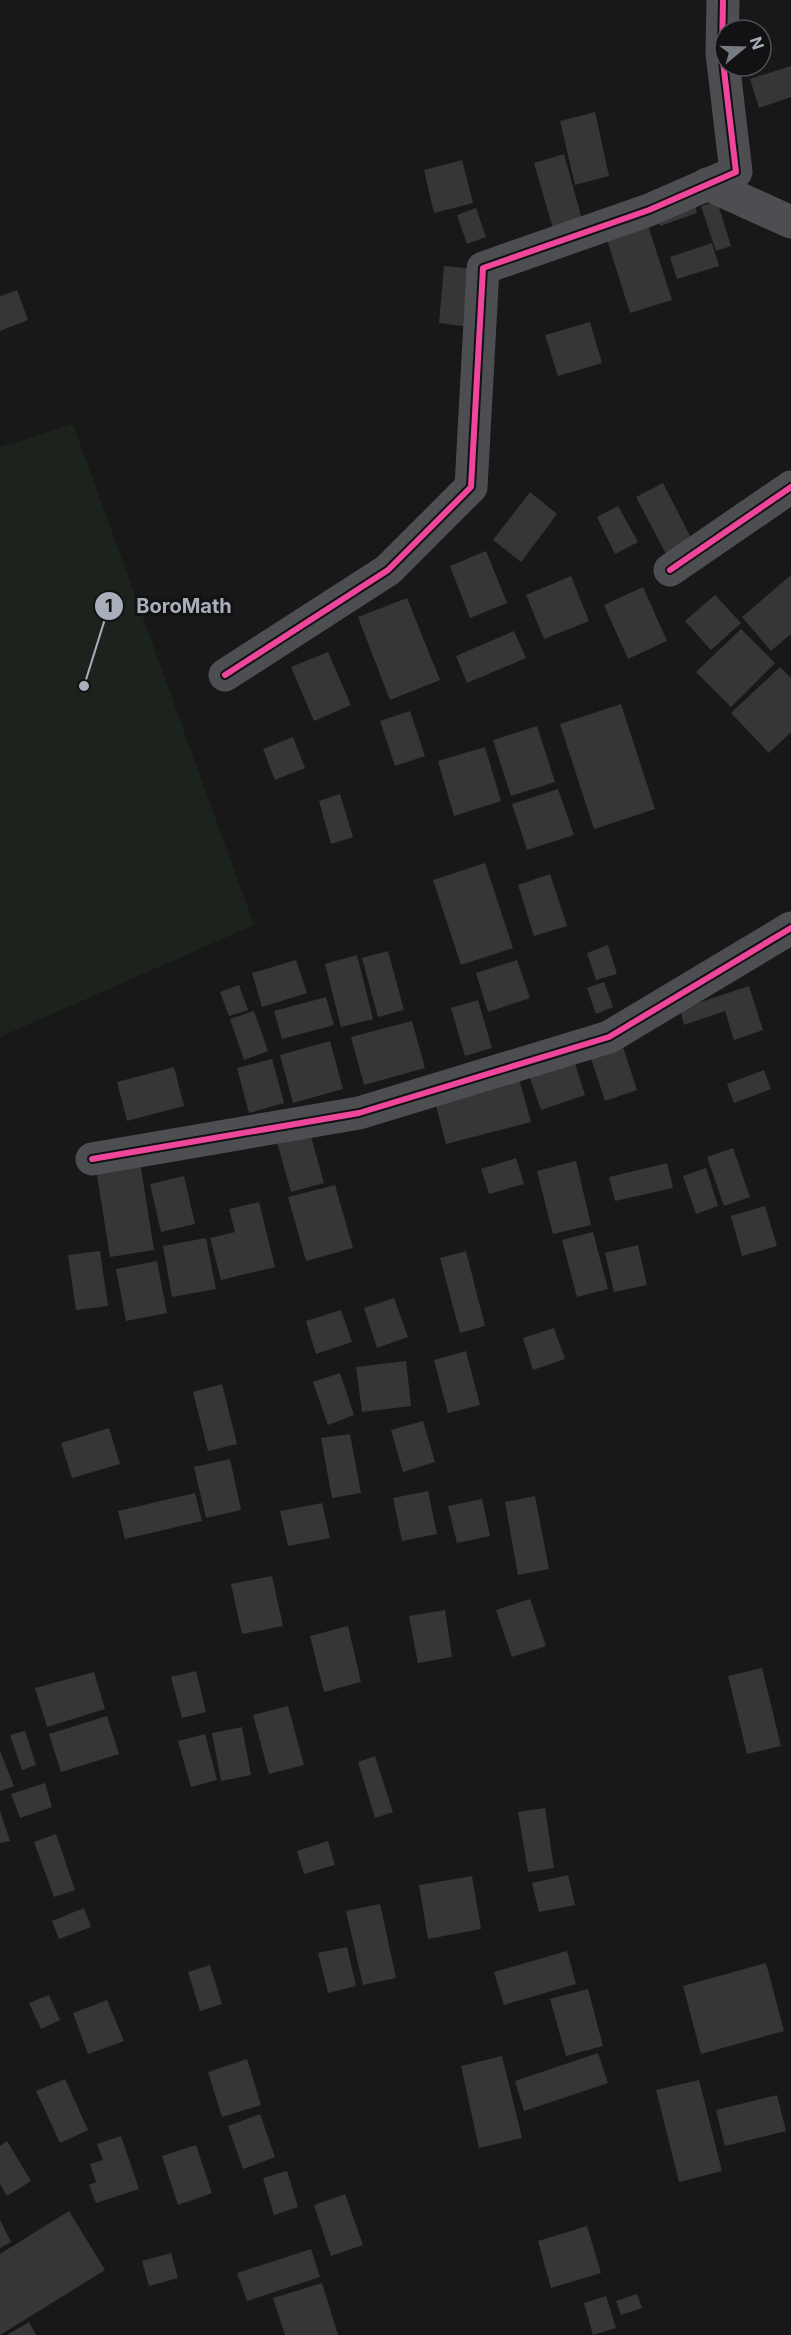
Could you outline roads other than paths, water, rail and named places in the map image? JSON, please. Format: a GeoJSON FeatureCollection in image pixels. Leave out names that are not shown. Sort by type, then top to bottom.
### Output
{"type":"FeatureCollection","features":[{"type":"Feature","properties":{"kind":"street"},"geometry":{"type":"LineString","coordinates":[[225,675],[388,570],[471,487],[483,268],[649,210],[736,172],[722,53],[723,0]]}},
{"type":"Feature","properties":{"kind":"street"},"geometry":{"type":"LineString","coordinates":[[708,184],[791,222]]}},
{"type":"Feature","properties":{"kind":"street"},"geometry":{"type":"LineString","coordinates":[[670,570],[791,487]]}},
{"type":"Feature","properties":{"kind":"street"},"geometry":{"type":"LineString","coordinates":[[92,1160],[359,1113],[609,1037],[791,928]]}},
{"type":"Feature","properties":{"kind":"place","name":"BoroMath"},"geometry":{"type":"Point","coordinates":[84,686]}}]}
